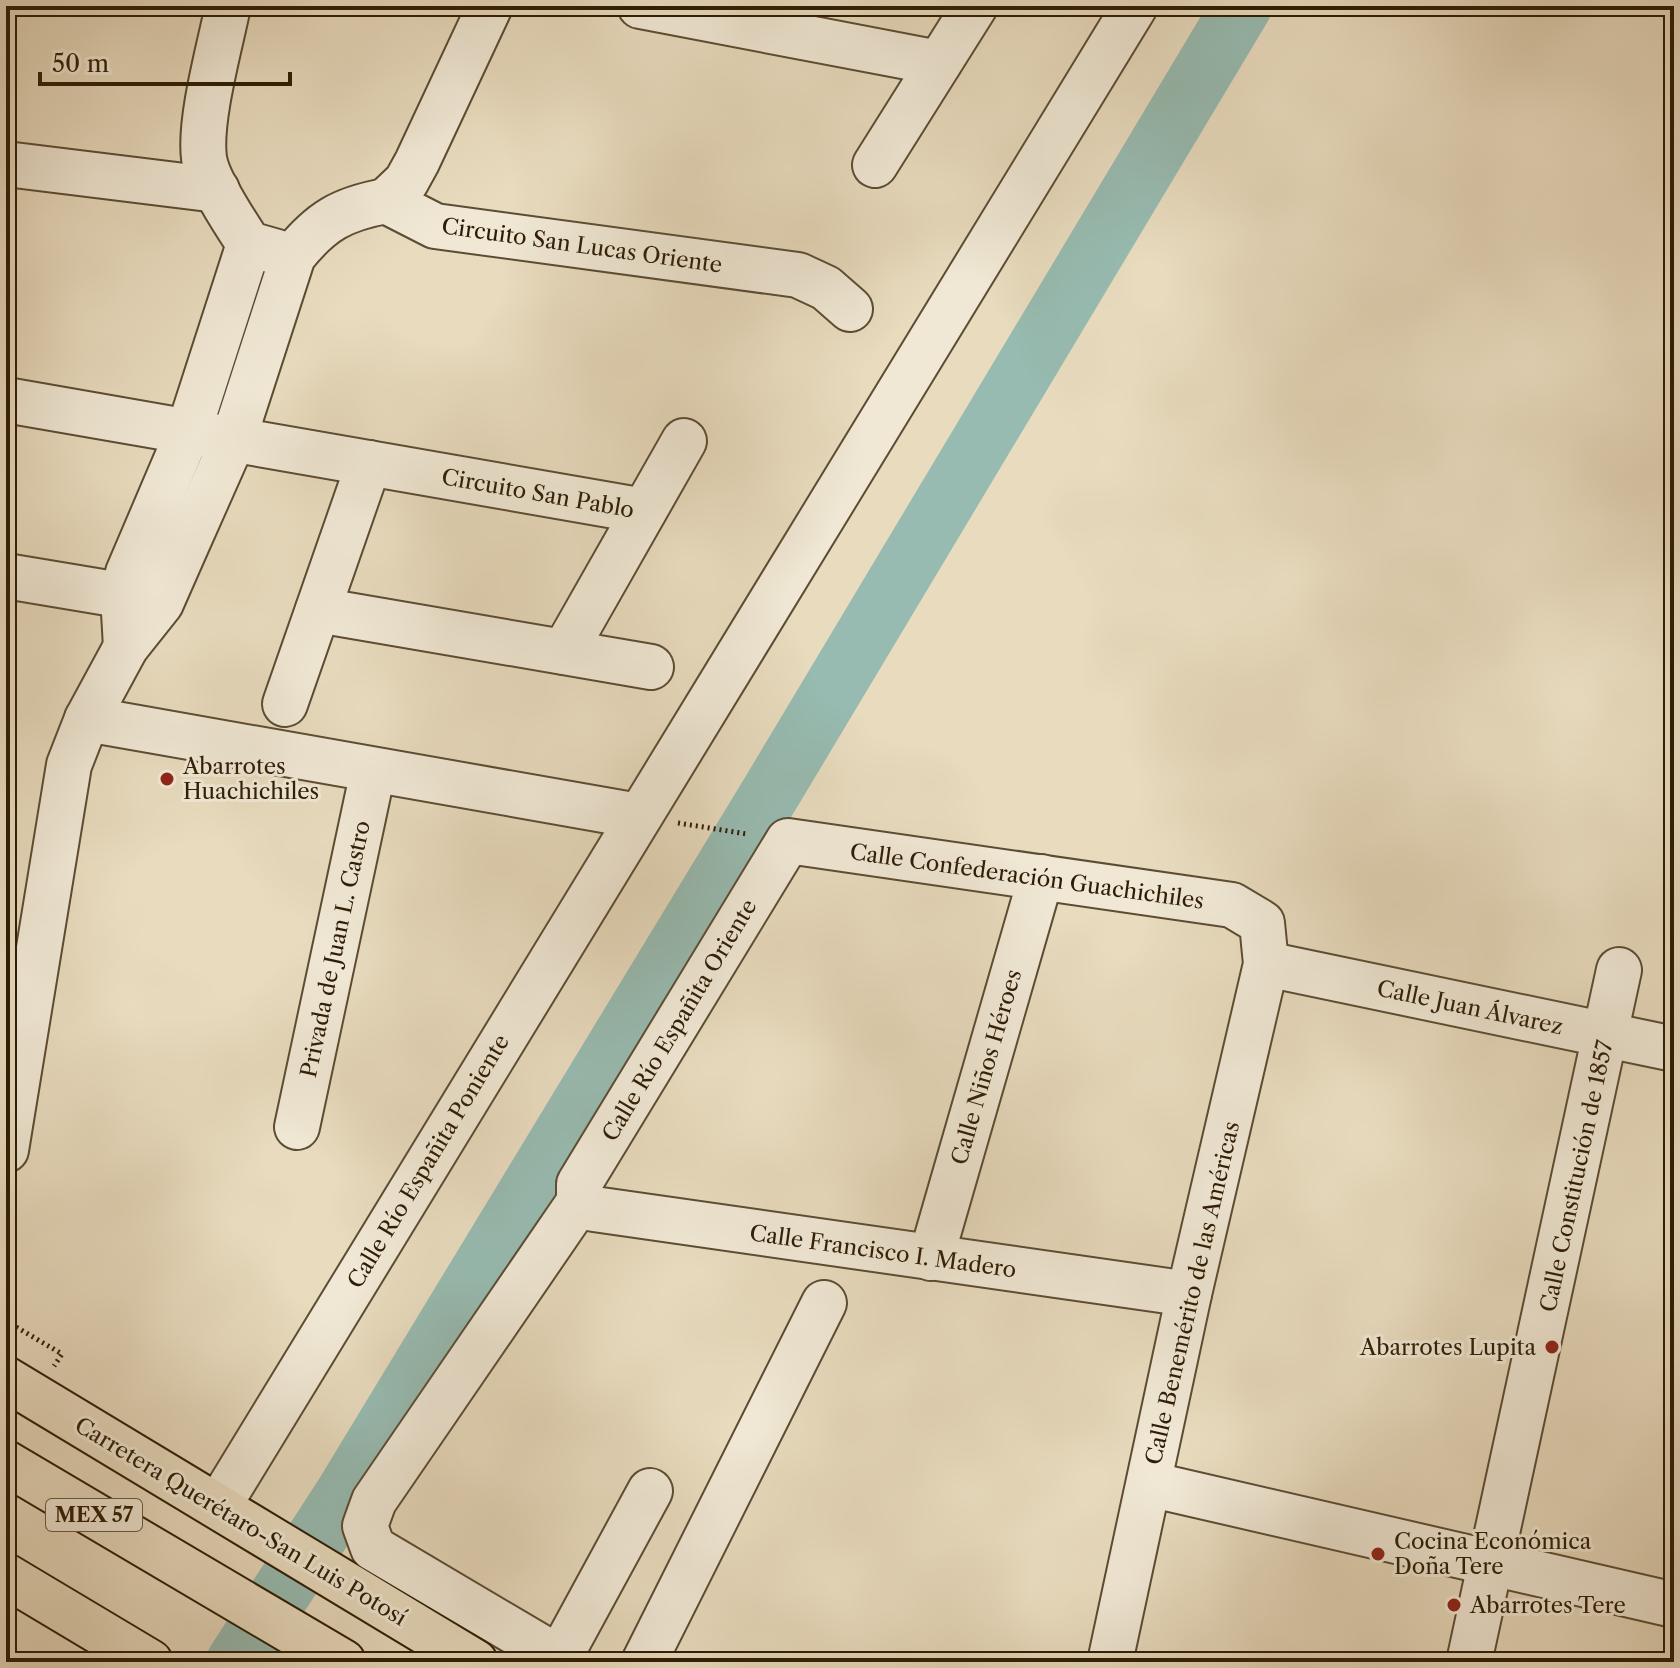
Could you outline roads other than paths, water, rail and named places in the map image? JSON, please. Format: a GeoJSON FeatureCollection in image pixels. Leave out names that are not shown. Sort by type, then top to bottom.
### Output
{"type":"FeatureCollection","features":[{"type":"Feature","properties":{"kind":"main road","name":"Carretera Querétaro-San Luis Potosí"},"geometry":{"type":"LineString","coordinates":[[24,1369],[233,1514],[346,1586],[475,1662]]}},
{"type":"Feature","properties":{"kind":"main road","name":"MEX 57"},"geometry":{"type":"LineString","coordinates":[[6,1463],[343,1662]]}},
{"type":"Feature","properties":{"kind":"main road"},"geometry":{"type":"LineString","coordinates":[[6,1576],[138,1655]]}},
{"type":"Feature","properties":{"kind":"street"},"geometry":{"type":"LineString","coordinates":[[228,6],[204,128],[204,160],[217,190],[249,244],[293,256]]}},
{"type":"Feature","properties":{"kind":"street"},"geometry":{"type":"LineString","coordinates":[[6,1150],[69,765],[87,719],[126,647],[142,599],[234,438],[293,256],[311,234],[332,217],[358,206],[386,201],[406,182],[490,6]]}},
{"type":"Feature","properties":{"kind":"street"},"geometry":{"type":"LineString","coordinates":[[640,6],[939,63]]}},
{"type":"Feature","properties":{"kind":"street"},"geometry":{"type":"LineString","coordinates":[[875,165],[975,6]]}},
{"type":"Feature","properties":{"kind":"street","name":"Calle Río Españita Poniente"},"geometry":{"type":"LineString","coordinates":[[233,1514],[1135,6]]}},
{"type":"Feature","properties":{"kind":"street"},"geometry":{"type":"LineString","coordinates":[[6,164],[217,190]]}},
{"type":"Feature","properties":{"kind":"street","name":"Circuito San Lucas Oriente"},"geometry":{"type":"LineString","coordinates":[[386,201],[435,226],[798,275],[826,288],[850,309]]}},
{"type":"Feature","properties":{"kind":"street"},"geometry":{"type":"LineString","coordinates":[[142,599],[140,540],[189,430],[249,244]]}},
{"type":"Feature","properties":{"kind":"street","name":"Circuito San Pablo"},"geometry":{"type":"LineString","coordinates":[[6,400],[644,511],[564,652]]}},
{"type":"Feature","properties":{"kind":"street"},"geometry":{"type":"LineString","coordinates":[[644,511],[684,441]]}},
{"type":"Feature","properties":{"kind":"street"},"geometry":{"type":"LineString","coordinates":[[285,704],[369,463]]}},
{"type":"Feature","properties":{"kind":"street"},"geometry":{"type":"LineString","coordinates":[[6,576],[142,599]]}},
{"type":"Feature","properties":{"kind":"street"},"geometry":{"type":"LineString","coordinates":[[318,610],[651,667]]}},
{"type":"Feature","properties":{"kind":"street"},"geometry":{"type":"LineString","coordinates":[[87,719],[652,818]]}},
{"type":"Feature","properties":{"kind":"street","name":"Privada de Juan L. Castro"},"geometry":{"type":"LineString","coordinates":[[297,1127],[373,771]]}},
{"type":"Feature","properties":{"kind":"street","name":"Calle Confederación Guachichiles"},"geometry":{"type":"LineString","coordinates":[[772,838],[1232,905],[1264,944]]}},
{"type":"Feature","properties":{"kind":"street","name":"Calle Río Españita Oriente"},"geometry":{"type":"LineString","coordinates":[[558,1660],[373,1548],[365,1526],[374,1501],[579,1202],[579,1184],[772,838]]}},
{"type":"Feature","properties":{"kind":"street","name":"Calle Niños Héroes"},"geometry":{"type":"LineString","coordinates":[[931,1258],[1041,877]]}},
{"type":"Feature","properties":{"kind":"street","name":"Calle Juan Álvarez"},"geometry":{"type":"LineString","coordinates":[[1264,944],[1607,1035],[1674,1049]]}},
{"type":"Feature","properties":{"kind":"street","name":"Calle Benemérito de las Américas"},"geometry":{"type":"LineString","coordinates":[[1110,1662],[1264,944]]}},
{"type":"Feature","properties":{"kind":"street","name":"Calle Constitución de 1857"},"geometry":{"type":"LineString","coordinates":[[1469,1662],[1619,970]]}},
{"type":"Feature","properties":{"kind":"street","name":"Calle Francisco I. Madero"},"geometry":{"type":"LineString","coordinates":[[579,1202],[594,1209],[1189,1294]]}},
{"type":"Feature","properties":{"kind":"street"},"geometry":{"type":"LineString","coordinates":[[644,1662],[824,1303]]}},
{"type":"Feature","properties":{"kind":"street"},"geometry":{"type":"LineString","coordinates":[[1149,1484],[1674,1605]]}},
{"type":"Feature","properties":{"kind":"street"},"geometry":{"type":"LineString","coordinates":[[558,1660],[650,1491]]}},
{"type":"Feature","properties":{"kind":"waterway"},"geometry":{"type":"LineString","coordinates":[[236,1662],[345,1494],[773,789],[1242,6]]}},
{"type":"Feature","properties":{"kind":"place","name":"Abarrotes Huachichiles"},"geometry":{"type":"Point","coordinates":[167,779]}},
{"type":"Feature","properties":{"kind":"place","name":"Abarrotes Lupita"},"geometry":{"type":"Point","coordinates":[1552,1347]}},
{"type":"Feature","properties":{"kind":"place","name":"Cocina Económica Doña Tere"},"geometry":{"type":"Point","coordinates":[1378,1554]}},
{"type":"Feature","properties":{"kind":"place","name":"Abarrotes Tere"},"geometry":{"type":"Point","coordinates":[1454,1605]}}]}
